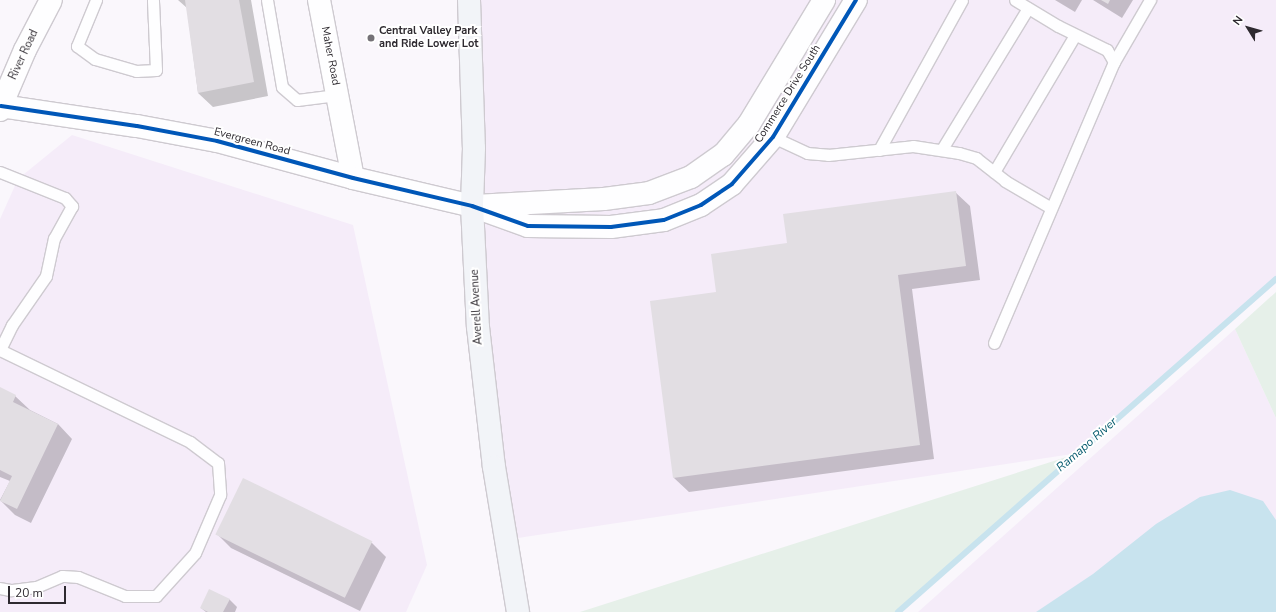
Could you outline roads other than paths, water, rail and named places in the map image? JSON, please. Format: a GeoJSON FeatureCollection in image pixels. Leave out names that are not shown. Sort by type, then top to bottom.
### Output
{"type":"FeatureCollection","features":[{"type":"Feature","properties":{"kind":"main road","name":"Averell Avenue"},"geometry":{"type":"LineString","coordinates":[[468,0],[474,148],[472,206],[481,359],[518,612]]}},
{"type":"Feature","properties":{"kind":"street","name":"River Road"},"geometry":{"type":"LineString","coordinates":[[1,108],[25,50],[51,0]]}},
{"type":"Feature","properties":{"kind":"street","name":"Maher Road"},"geometry":{"type":"LineString","coordinates":[[319,0],[353,178]]}},
{"type":"Feature","properties":{"kind":"street","name":"Commerce Drive South"},"geometry":{"type":"LineString","coordinates":[[472,206],[604,199],[642,194],[691,177],[723,155],[749,124],[824,0]]}},
{"type":"Feature","properties":{"kind":"street","name":"Commerce Drive South"},"geometry":{"type":"LineString","coordinates":[[472,206],[528,226],[611,227],[664,220],[701,205],[732,184],[773,137],[856,0]]}},
{"type":"Feature","properties":{"kind":"street","name":"Evergreen Road"},"geometry":{"type":"LineString","coordinates":[[1,108],[137,126],[217,141],[353,178],[472,206]]}},
{"type":"Feature","properties":{"kind":"lane"},"geometry":{"type":"LineString","coordinates":[[96,0],[77,46],[95,59],[136,72],[156,70],[153,0]]}},
{"type":"Feature","properties":{"kind":"lane"},"geometry":{"type":"LineString","coordinates":[[266,0],[282,88],[297,100],[338,104]]}},
{"type":"Feature","properties":{"kind":"lane"},"geometry":{"type":"LineString","coordinates":[[879,150],[962,0]]}},
{"type":"Feature","properties":{"kind":"lane"},"geometry":{"type":"LineString","coordinates":[[1015,0],[1075,34],[1107,50],[1114,62]]}},
{"type":"Feature","properties":{"kind":"lane"},"geometry":{"type":"LineString","coordinates":[[994,343],[1114,62],[1150,0]]}},
{"type":"Feature","properties":{"kind":"lane"},"geometry":{"type":"LineString","coordinates":[[942,149],[1028,8]]}},
{"type":"Feature","properties":{"kind":"lane"},"geometry":{"type":"LineString","coordinates":[[994,172],[1075,34]]}},
{"type":"Feature","properties":{"kind":"lane"},"geometry":{"type":"LineString","coordinates":[[773,137],[807,153],[828,154],[913,146],[942,149],[976,158],[994,172],[1051,208]]}},
{"type":"Feature","properties":{"kind":"lane"},"geometry":{"type":"LineString","coordinates":[[0,172],[64,198],[72,206],[54,238],[46,276],[12,324],[0,350],[190,442],[218,463],[220,495],[194,554],[156,596],[125,596],[78,577],[62,576],[36,587],[10,590],[0,588]]}},
{"type":"Feature","properties":{"kind":"water"},"geometry":{"type":"Polygon","coordinates":[[[1230,490],[1263,501],[1276,520],[1276,612],[1036,612],[1093,574],[1156,524],[1200,497],[1230,490]]]}},
{"type":"Feature","properties":{"kind":"waterway","name":"Ramapo River"},"geometry":{"type":"LineString","coordinates":[[898,612],[1276,279]]}},
{"type":"Feature","properties":{"kind":"place","name":"Central Valley Park and Ride Lower Lot"},"geometry":{"type":"Point","coordinates":[371,38]}}]}
